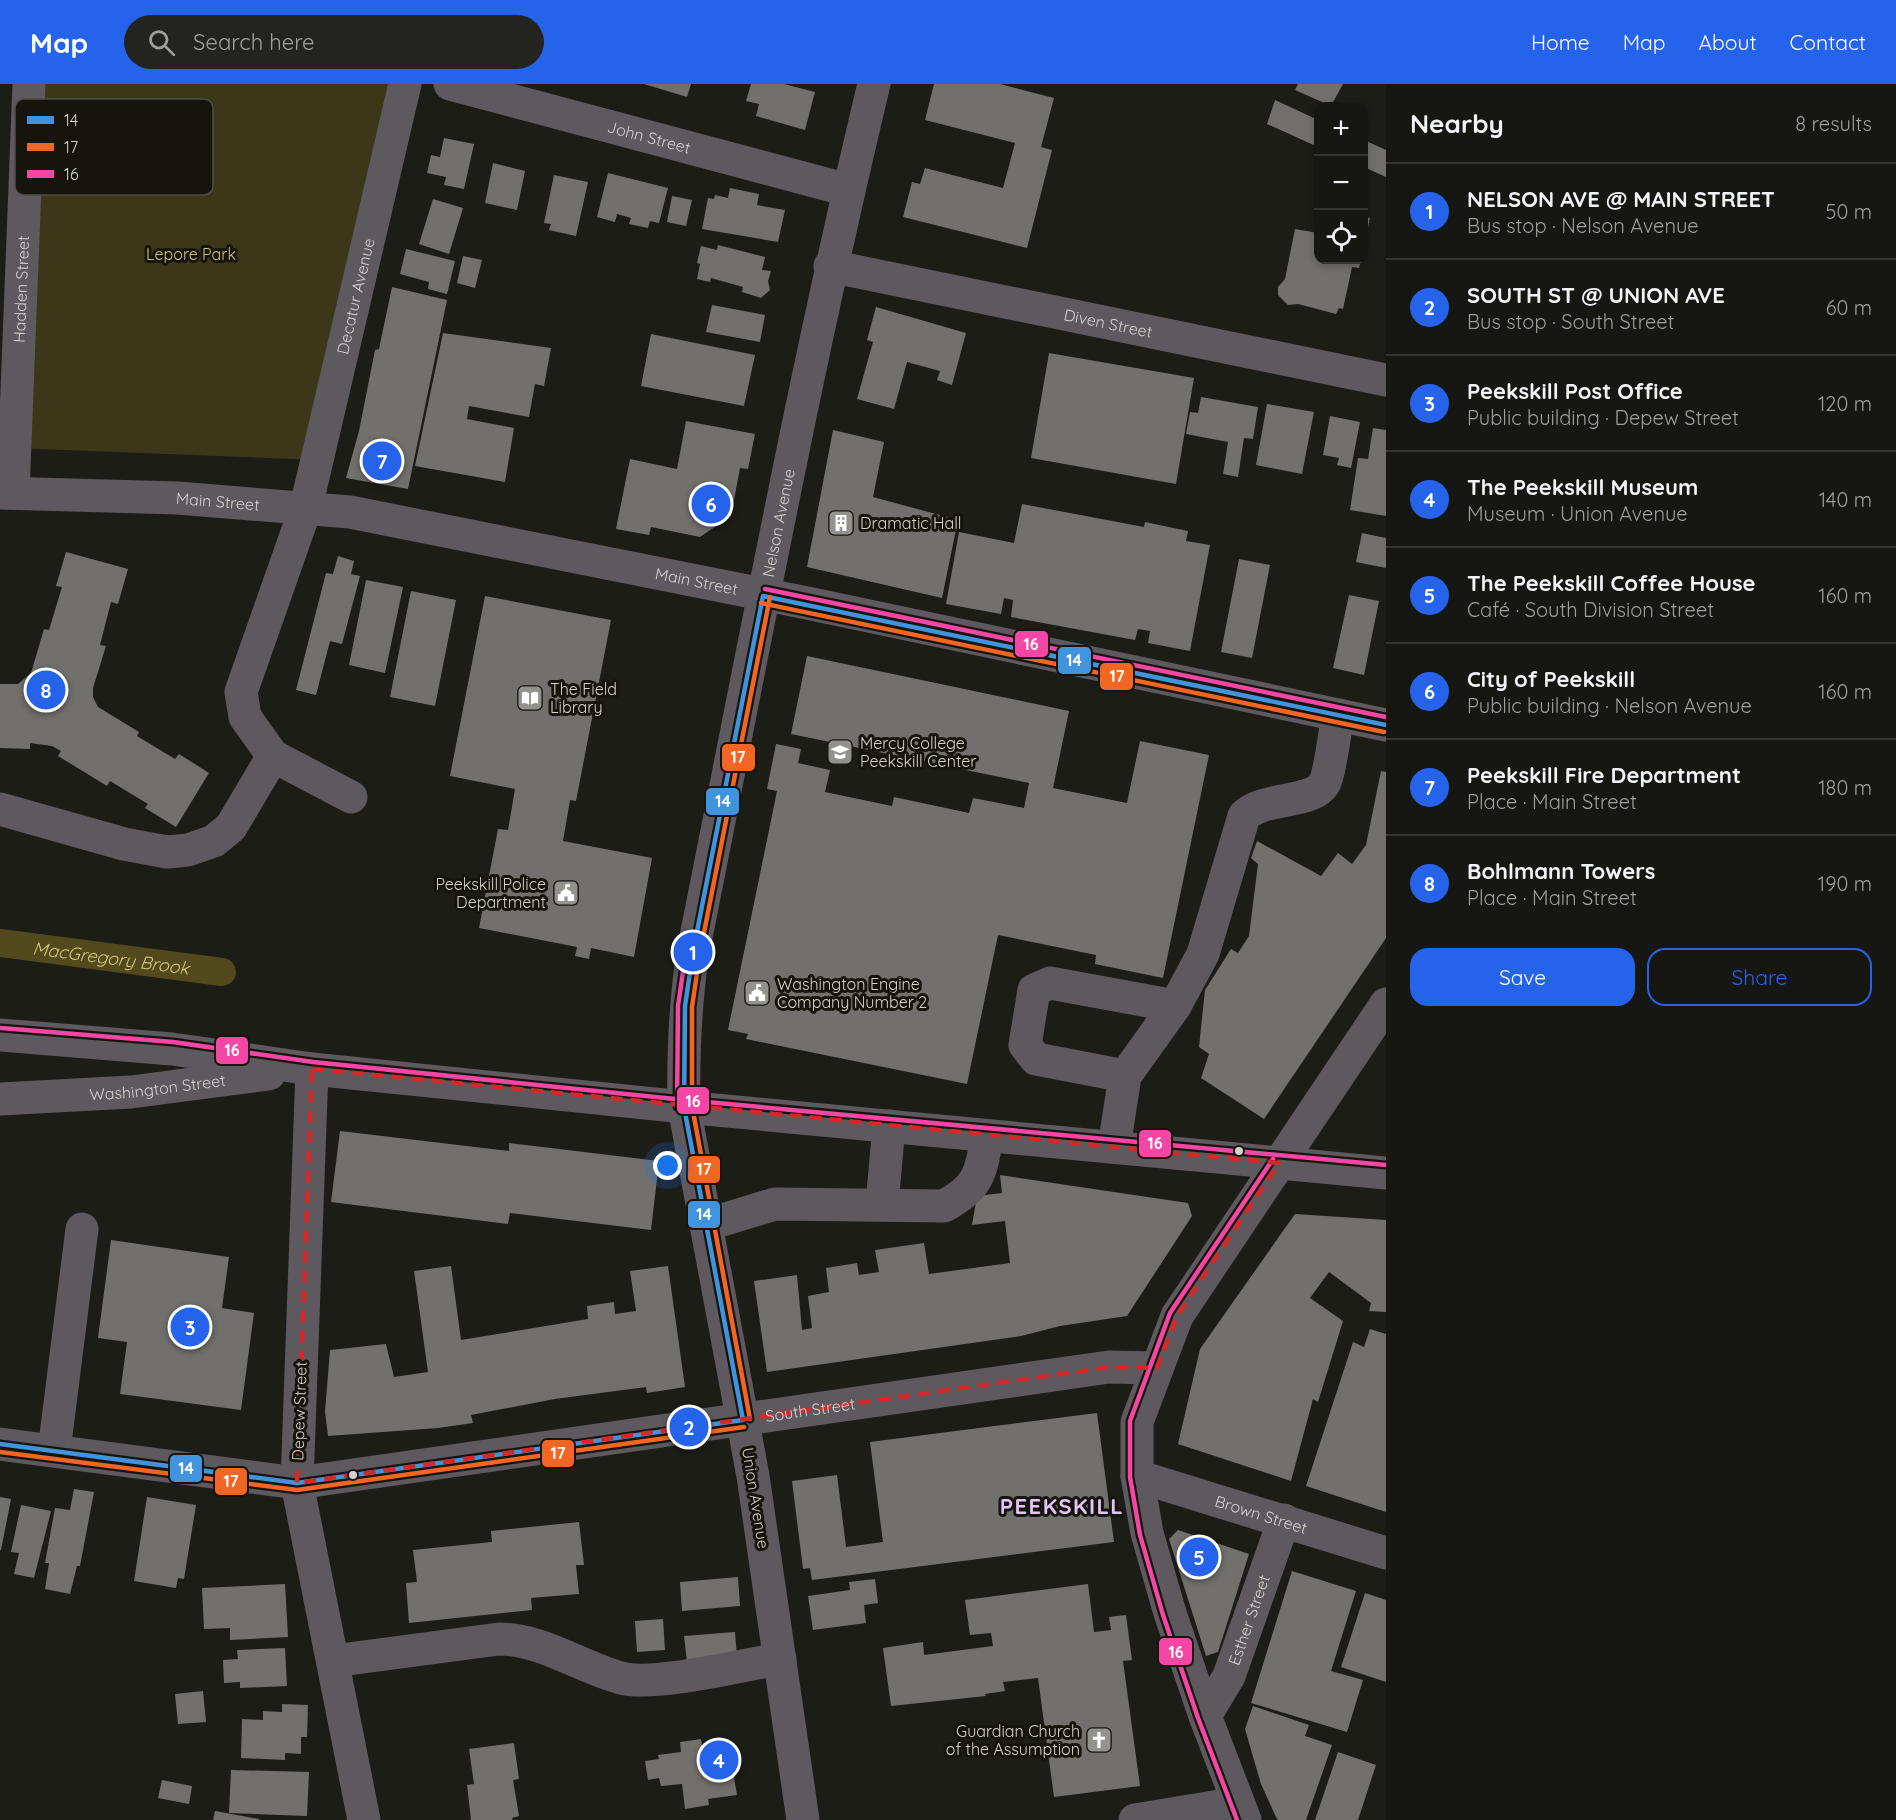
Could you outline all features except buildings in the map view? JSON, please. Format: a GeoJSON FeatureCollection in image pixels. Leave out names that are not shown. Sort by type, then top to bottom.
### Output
{"type":"FeatureCollection","features":[{"type":"Feature","properties":{"kind":"main road","name":"Main Street"},"geometry":{"type":"LineString","coordinates":[[6,493],[178,498],[350,512],[1386,725]]}},
{"type":"Feature","properties":{"kind":"street","name":"Hadden Street"},"geometry":{"type":"LineString","coordinates":[[28,99],[29,84]]}},
{"type":"Feature","properties":{"kind":"street","name":"Decatur Avenue"},"geometry":{"type":"LineString","coordinates":[[273,756],[245,717],[241,692],[306,507],[405,84]]}},
{"type":"Feature","properties":{"kind":"street","name":"John Street"},"geometry":{"type":"LineString","coordinates":[[450,84],[848,190]]}},
{"type":"Feature","properties":{"kind":"street","name":"Nelson Avenue"},"geometry":{"type":"LineString","coordinates":[[684,1107],[685,1006],[693,952],[830,266],[874,84]]}},
{"type":"Feature","properties":{"kind":"street","name":"Hadden Street"},"geometry":{"type":"LineString","coordinates":[[6,493],[9,347],[21,195]]}},
{"type":"Feature","properties":{"kind":"street","name":"Diven Street"},"geometry":{"type":"LineString","coordinates":[[830,266],[1386,380]]}},
{"type":"Feature","properties":{"kind":"street"},"geometry":{"type":"LineString","coordinates":[[1114,1147],[1125,1076],[1175,1006],[1203,954],[1244,816],[1253,807],[1312,794],[1324,784],[1338,715]]}},
{"type":"Feature","properties":{"kind":"street"},"geometry":{"type":"LineString","coordinates":[[0,809],[124,844],[167,852],[188,850],[214,841],[231,827],[273,756],[351,797]]}},
{"type":"Feature","properties":{"kind":"street"},"geometry":{"type":"LineString","coordinates":[[1125,1076],[1036,1059],[1025,1045],[1034,990],[1050,983],[1175,1006]]}},
{"type":"Feature","properties":{"kind":"street"},"geometry":{"type":"LineString","coordinates":[[1135,1820],[1242,1811],[1205,1716],[1170,1613],[1148,1533],[1137,1476],[1137,1422],[1177,1316],[1386,1004]]}},
{"type":"Feature","properties":{"kind":"street"},"geometry":{"type":"LineString","coordinates":[[0,1035],[172,1049],[312,1069],[684,1107],[1386,1173]]}},
{"type":"Feature","properties":{"kind":"street","name":"Washington Street"},"geometry":{"type":"LineString","coordinates":[[0,1099],[130,1092],[312,1069]]}},
{"type":"Feature","properties":{"kind":"street","name":"Depew Street"},"geometry":{"type":"LineString","coordinates":[[312,1069],[297,1483],[364,1820]]}},
{"type":"Feature","properties":{"kind":"street","name":"Union Avenue"},"geometry":{"type":"LineString","coordinates":[[684,1107],[743,1420],[803,1820]]}},
{"type":"Feature","properties":{"kind":"street"},"geometry":{"type":"LineString","coordinates":[[882,1204],[889,1126]]}},
{"type":"Feature","properties":{"kind":"street"},"geometry":{"type":"LineString","coordinates":[[706,1224],[775,1204],[944,1206],[965,1195],[976,1183],[987,1136]]}},
{"type":"Feature","properties":{"kind":"street"},"geometry":{"type":"LineString","coordinates":[[54,1451],[82,1229]]}},
{"type":"Feature","properties":{"kind":"street","name":"South Street"},"geometry":{"type":"LineString","coordinates":[[0,1444],[297,1483],[1108,1367],[1157,1368]]}},
{"type":"Feature","properties":{"kind":"street","name":"Brown Street"},"geometry":{"type":"LineString","coordinates":[[1137,1476],[1386,1553]]}},
{"type":"Feature","properties":{"kind":"street","name":"Esther Street"},"geometry":{"type":"LineString","coordinates":[[1205,1716],[1229,1676],[1284,1520]]}},
{"type":"Feature","properties":{"kind":"street"},"geometry":{"type":"LineString","coordinates":[[333,1660],[499,1639],[523,1641],[610,1674],[640,1680],[780,1659]]}},
{"type":"Feature","properties":{"kind":"highlighted area"},"geometry":{"type":"Polygon","coordinates":[[[312,1069],[1279,1163],[1177,1316],[1157,1368],[1109,1367],[297,1483],[312,1069]]]}},
{"type":"Feature","properties":{"kind":"green space","name":"Lepore Park"},"geometry":{"type":"Polygon","coordinates":[[[30,84],[406,84],[317,460],[14,448],[25,195],[213,195],[213,99],[29,99],[30,84]]]}},
{"type":"Feature","properties":{"kind":"waterway","name":"MacGregory Brook"},"geometry":{"type":"LineString","coordinates":[[0,943],[222,972]]}},
{"type":"Feature","properties":{"kind":"transit line","name":"16"},"geometry":{"type":"LineString","coordinates":[[765,589],[1386,717]]}},
{"type":"Feature","properties":{"kind":"transit line","name":"14"},"geometry":{"type":"LineString","coordinates":[[763,596],[1386,725]]}},
{"type":"Feature","properties":{"kind":"transit line","name":"14"},"geometry":{"type":"LineString","coordinates":[[743,1420],[684,1107],[685,1006],[693,952],[763,596]]}},
{"type":"Feature","properties":{"kind":"transit line","name":"17"},"geometry":{"type":"LineString","coordinates":[[750,1419],[692,1106],[692,1007],[700,953],[770,597]]}},
{"type":"Feature","properties":{"kind":"transit line","name":"17"},"geometry":{"type":"LineString","coordinates":[[761,603],[1384,732]]}},
{"type":"Feature","properties":{"kind":"transit line","name":"16"},"geometry":{"type":"LineString","coordinates":[[677,1107],[678,1006],[686,951]]}},
{"type":"Feature","properties":{"kind":"transit line","name":"16"},"geometry":{"type":"LineString","coordinates":[[1,1028],[173,1042],[313,1062],[685,1100],[1386,1165]]}},
{"type":"Feature","properties":{"kind":"transit line","name":"16"},"geometry":{"type":"LineString","coordinates":[[1237,1820],[1198,1718],[1163,1615],[1140,1535],[1130,1477],[1130,1421],[1170,1313],[1273,1159]]}},
{"type":"Feature","properties":{"kind":"transit line","name":"14"},"geometry":{"type":"LineString","coordinates":[[0,1444],[297,1483],[743,1420]]}},
{"type":"Feature","properties":{"kind":"transit line","name":"17"},"geometry":{"type":"LineString","coordinates":[[0,1452],[297,1490],[744,1427]]}},
{"type":"Feature","properties":{"kind":"place","name":"Peekskill Fire Department"},"geometry":{"type":"Point","coordinates":[382,461]}},
{"type":"Feature","properties":{"kind":"place","name":"City of Peekskill"},"geometry":{"type":"Point","coordinates":[711,504]}},
{"type":"Feature","properties":{"kind":"place","name":"Dramatic Hall"},"geometry":{"type":"Point","coordinates":[841,523]}},
{"type":"Feature","properties":{"kind":"place","name":"Bohlmann Towers"},"geometry":{"type":"Point","coordinates":[46,690]}},
{"type":"Feature","properties":{"kind":"place","name":"The Field Library"},"geometry":{"type":"Point","coordinates":[530,698]}},
{"type":"Feature","properties":{"kind":"place","name":"Mercy College Peekskill Center"},"geometry":{"type":"Point","coordinates":[840,752]}},
{"type":"Feature","properties":{"kind":"place","name":"Peekskill Police Department"},"geometry":{"type":"Point","coordinates":[566,893]}},
{"type":"Feature","properties":{"kind":"place","name":"NELSON AVE @ MAIN STREET"},"geometry":{"type":"Point","coordinates":[693,952]}},
{"type":"Feature","properties":{"kind":"place","name":"Washington Engine Company Number 2"},"geometry":{"type":"Point","coordinates":[757,993]}},
{"type":"Feature","properties":{"kind":"place","name":"Peekskill Post Office"},"geometry":{"type":"Point","coordinates":[190,1327]}},
{"type":"Feature","properties":{"kind":"place","name":"SOUTH ST @ UNION AVE"},"geometry":{"type":"Point","coordinates":[689,1427]}},
{"type":"Feature","properties":{"kind":"place","name":"The Peekskill Coffee House"},"geometry":{"type":"Point","coordinates":[1199,1557]}},
{"type":"Feature","properties":{"kind":"place","name":"Guardian Church of the Assumption"},"geometry":{"type":"Point","coordinates":[1099,1740]}},
{"type":"Feature","properties":{"kind":"place","name":"The Peekskill Museum"},"geometry":{"type":"Point","coordinates":[719,1760]}},
{"type":"Feature","properties":{"kind":"district","name":"PEEKSKILL"},"geometry":{"type":"Point","coordinates":[1062,1506]}}]}
